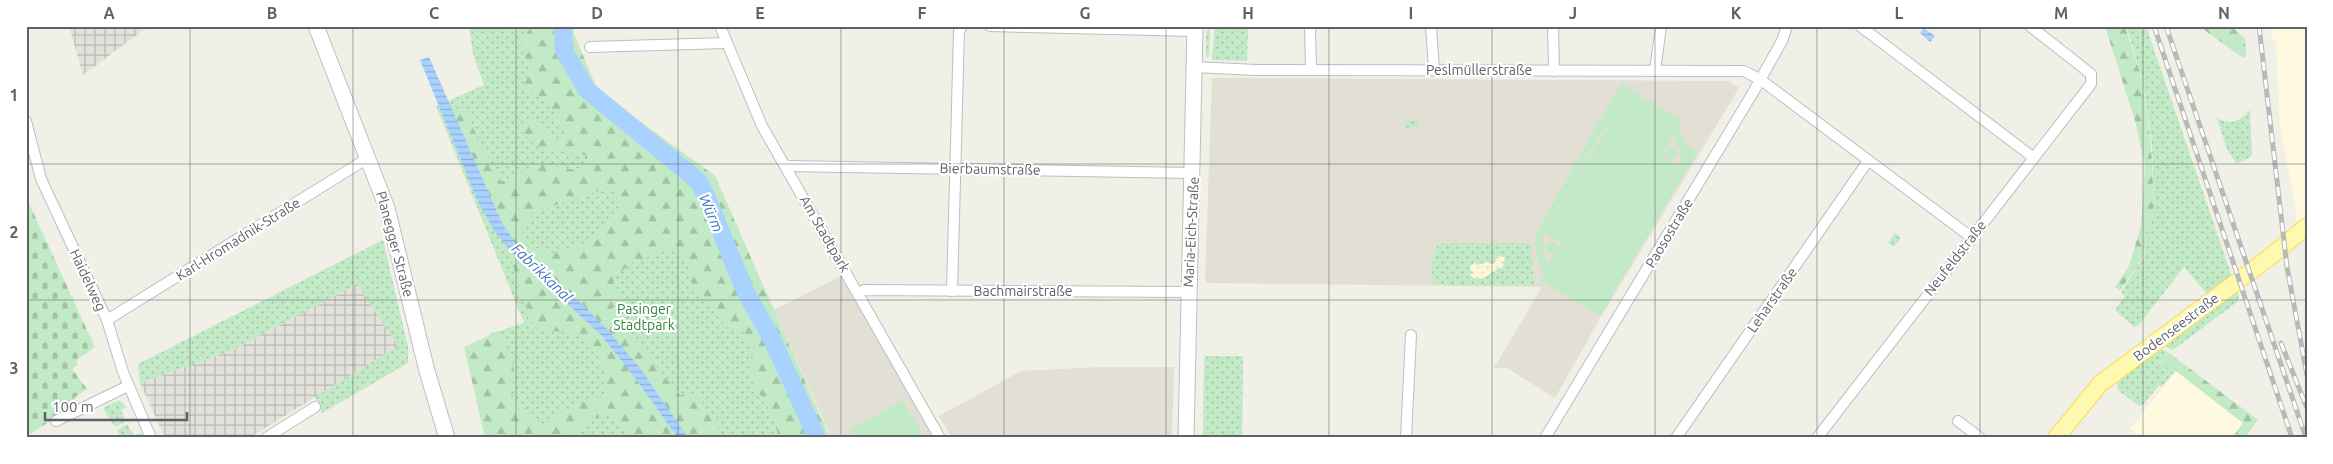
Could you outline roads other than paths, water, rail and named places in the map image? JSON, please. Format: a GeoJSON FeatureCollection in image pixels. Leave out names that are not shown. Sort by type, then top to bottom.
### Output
{"type":"FeatureCollection","features":[{"type":"Feature","properties":{"kind":"main road","name":"Planegger Straße"},"geometry":{"type":"LineString","coordinates":[[316,26],[387,208],[427,371],[447,438]]}},
{"type":"Feature","properties":{"kind":"main road","name":"Maria-Eich-Straße"},"geometry":{"type":"LineString","coordinates":[[1186,438],[1195,28]]}},
{"type":"Feature","properties":{"kind":"main road","name":"Bodenseestraße"},"geometry":{"type":"LineString","coordinates":[[2056,438],[2100,384],[2271,256],[2307,226]]}},
{"type":"Feature","properties":{"kind":"street","name":"Am Stadtpark"},"geometry":{"type":"LineString","coordinates":[[720,26],[758,118],[859,292],[940,438]]}},
{"type":"Feature","properties":{"kind":"street"},"geometry":{"type":"LineString","coordinates":[[952,291],[959,31],[962,26]]}},
{"type":"Feature","properties":{"kind":"street"},"geometry":{"type":"LineString","coordinates":[[990,26],[1195,28]]}},
{"type":"Feature","properties":{"kind":"street"},"geometry":{"type":"LineString","coordinates":[[1310,26],[1311,69]]}},
{"type":"Feature","properties":{"kind":"street"},"geometry":{"type":"LineString","coordinates":[[1431,26],[1434,70]]}},
{"type":"Feature","properties":{"kind":"street"},"geometry":{"type":"LineString","coordinates":[[1553,26],[1554,70]]}},
{"type":"Feature","properties":{"kind":"street"},"geometry":{"type":"LineString","coordinates":[[1655,71],[1661,26]]}},
{"type":"Feature","properties":{"kind":"street","name":"Paosostraße"},"geometry":{"type":"LineString","coordinates":[[1545,438],[1761,80],[1782,41],[1787,26]]}},
{"type":"Feature","properties":{"kind":"street"},"geometry":{"type":"LineString","coordinates":[[1860,26],[2034,158]]}},
{"type":"Feature","properties":{"kind":"street","name":"Neufeldstraße"},"geometry":{"type":"LineString","coordinates":[[1817,438],[2086,91],[2093,78],[2089,72],[2030,26]]}},
{"type":"Feature","properties":{"kind":"street"},"geometry":{"type":"LineString","coordinates":[[590,47],[726,43]]}},
{"type":"Feature","properties":{"kind":"street","name":"Peslmüllerstraße"},"geometry":{"type":"LineString","coordinates":[[1194,67],[1744,71],[1761,80],[1971,237]]}},
{"type":"Feature","properties":{"kind":"street","name":"Haidelweg"},"geometry":{"type":"LineString","coordinates":[[26,121],[41,179],[107,320],[128,386],[151,438]]}},
{"type":"Feature","properties":{"kind":"street","name":"Karl-Hromadnik-Straße"},"geometry":{"type":"LineString","coordinates":[[107,320],[368,158]]}},
{"type":"Feature","properties":{"kind":"street","name":"Leharstraße"},"geometry":{"type":"LineString","coordinates":[[1676,438],[1868,161]]}},
{"type":"Feature","properties":{"kind":"street","name":"Bierbaumstraße"},"geometry":{"type":"LineString","coordinates":[[786,166],[1193,173]]}},
{"type":"Feature","properties":{"kind":"street","name":"Bachmairstraße"},"geometry":{"type":"LineString","coordinates":[[859,292],[864,290],[1188,292]]}},
{"type":"Feature","properties":{"kind":"street"},"geometry":{"type":"LineString","coordinates":[[1406,438],[1411,336]]}},
{"type":"Feature","properties":{"kind":"street"},"geometry":{"type":"LineString","coordinates":[[56,421],[128,386]]}},
{"type":"Feature","properties":{"kind":"street"},"geometry":{"type":"LineString","coordinates":[[266,438],[315,407]]}},
{"type":"Feature","properties":{"kind":"street"},"geometry":{"type":"LineString","coordinates":[[1958,421],[1980,438]]}},
{"type":"Feature","properties":{"kind":"street"},"geometry":{"type":"LineString","coordinates":[[282,428],[286,438]]}},
{"type":"Feature","properties":{"kind":"water"},"geometry":{"type":"Polygon","coordinates":[[[1924,28],[1935,36],[1930,42],[1920,33],[1924,28]]]}},
{"type":"Feature","properties":{"kind":"water","name":"Fabrikkanal"},"geometry":{"type":"Polygon","coordinates":[[[429,57],[503,225],[520,249],[606,328],[640,368],[688,438],[678,438],[633,375],[600,334],[514,255],[495,232],[478,202],[420,60],[429,57]]]}},
{"type":"Feature","properties":{"kind":"waterway","name":"Würm"},"geometry":{"type":"LineString","coordinates":[[563,26],[564,51],[587,90],[697,180],[706,195],[745,291],[772,339],[817,438]]}},
{"type":"Feature","properties":{"kind":"railway"},"geometry":{"type":"LineString","coordinates":[[2154,26],[2292,438]]}},
{"type":"Feature","properties":{"kind":"railway"},"geometry":{"type":"LineString","coordinates":[[2166,26],[2306,438]]}},
{"type":"Feature","properties":{"kind":"railway"},"geometry":{"type":"LineString","coordinates":[[2259,26],[2287,267],[2307,375]]}},
{"type":"Feature","properties":{"kind":"railway"},"geometry":{"type":"LineString","coordinates":[[2281,343],[2307,408]]}},
{"type":"Feature","properties":{"kind":"park label","name":"Pasinger Stadtpark"},"geometry":{"type":"Point","coordinates":[644,318]}}]}
